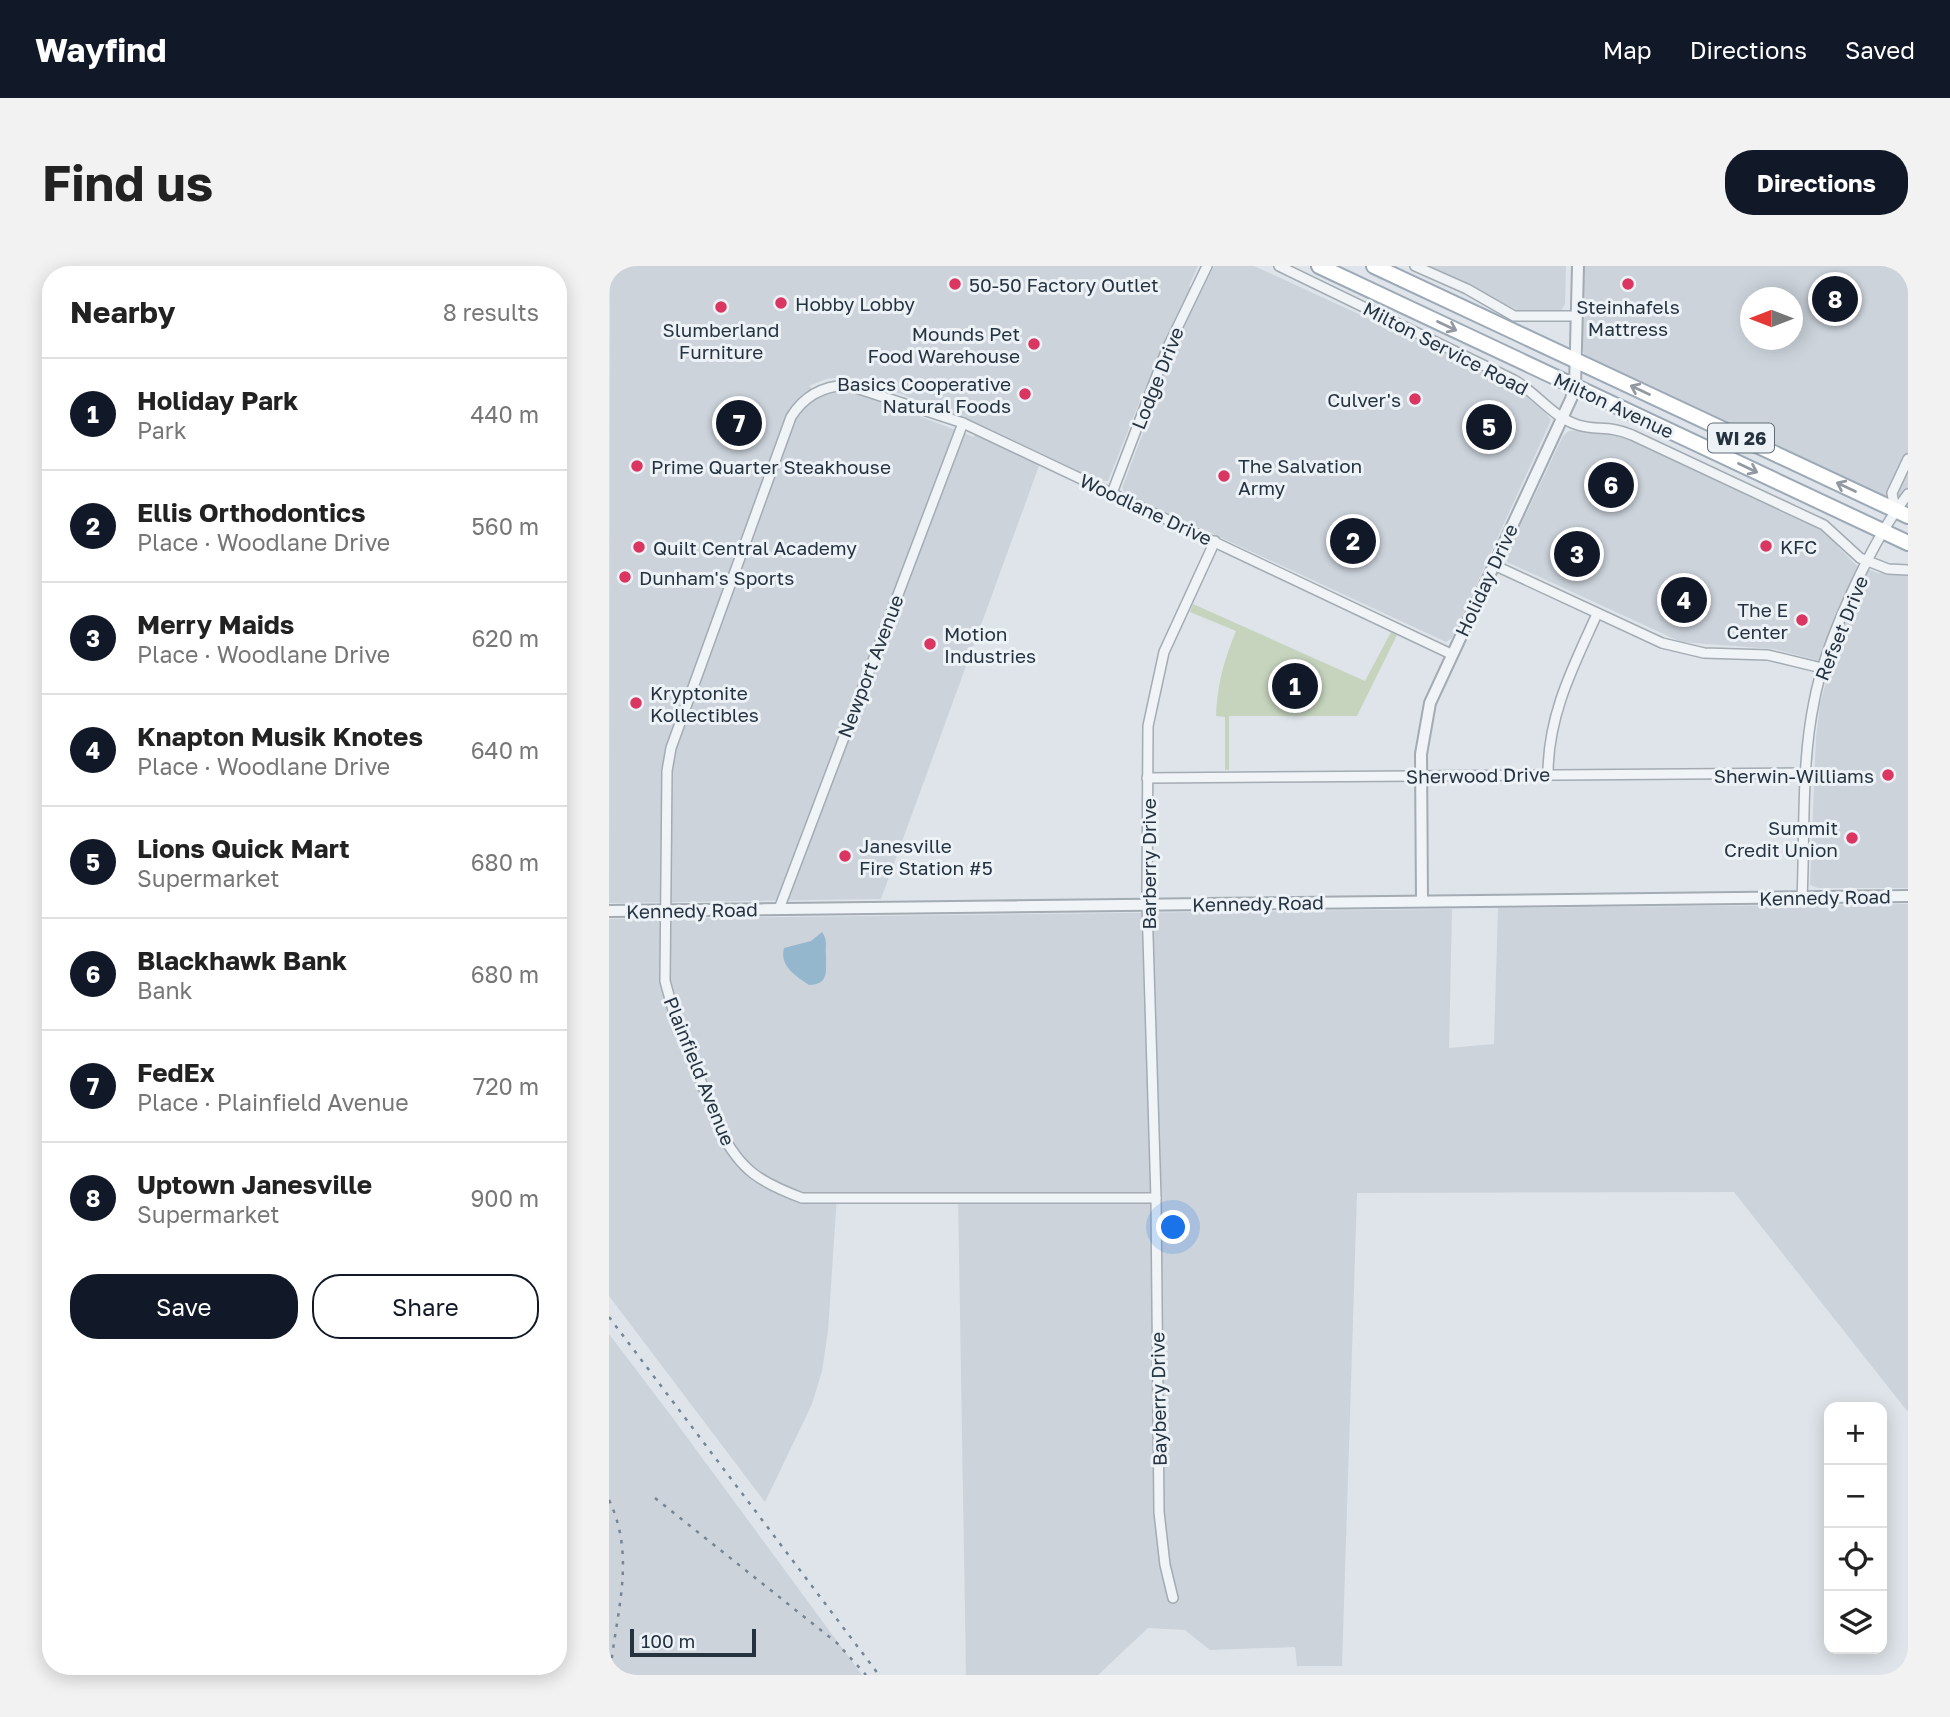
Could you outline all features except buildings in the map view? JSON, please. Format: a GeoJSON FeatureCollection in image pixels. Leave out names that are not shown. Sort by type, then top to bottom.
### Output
{"type":"FeatureCollection","features":[{"type":"Feature","properties":{"kind":"main road","name":"Milton Avenue"},"geometry":{"type":"LineString","coordinates":[[1319,266],[1908,543]]}},
{"type":"Feature","properties":{"kind":"main road","name":"Milton Avenue"},"geometry":{"type":"LineString","coordinates":[[1374,266],[1902,513]]}},
{"type":"Feature","properties":{"kind":"street","name":"Lodge Drive"},"geometry":{"type":"LineString","coordinates":[[1112,492],[1167,349],[1207,266]]}},
{"type":"Feature","properties":{"kind":"street","name":"Milton Service Road"},"geometry":{"type":"LineString","coordinates":[[1279,266],[1514,380],[1532,390],[1562,418],[1579,426],[1607,426],[1632,435],[1824,525],[1854,554],[1868,561],[1888,569],[1908,570]]}},
{"type":"Feature","properties":{"kind":"street"},"geometry":{"type":"LineString","coordinates":[[1415,266],[1467,289],[1514,316],[1576,316]]}},
{"type":"Feature","properties":{"kind":"street","name":"Holiday Drive"},"geometry":{"type":"LineString","coordinates":[[1422,901],[1422,735],[1430,703],[1451,654],[1575,386],[1578,266]]}},
{"type":"Feature","properties":{"kind":"street","name":"Woodlane Drive"},"geometry":{"type":"LineString","coordinates":[[834,385],[862,389],[963,424],[1451,654]]}},
{"type":"Feature","properties":{"kind":"street","name":"Plainfield Avenue"},"geometry":{"type":"LineString","coordinates":[[834,385],[808,396],[791,417],[671,748],[667,771],[665,981],[673,1010],[729,1148],[750,1173],[766,1184],[802,1198],[1156,1198]]}},
{"type":"Feature","properties":{"kind":"street","name":"Newport Avenue"},"geometry":{"type":"LineString","coordinates":[[779,909],[963,424]]}},
{"type":"Feature","properties":{"kind":"street"},"geometry":{"type":"LineString","coordinates":[[1902,513],[1892,493],[1908,459]]}},
{"type":"Feature","properties":{"kind":"street","name":"Refset Drive"},"geometry":{"type":"LineString","coordinates":[[1802,899],[1811,717],[1822,668],[1868,561],[1884,532],[1902,513],[1908,494]]}},
{"type":"Feature","properties":{"kind":"street","name":"Barberry Drive"},"geometry":{"type":"LineString","coordinates":[[1156,1198],[1147,904],[1148,726],[1164,652],[1215,541]]}},
{"type":"Feature","properties":{"kind":"street"},"geometry":{"type":"LineString","coordinates":[[1494,565],[1597,614],[1685,650],[1768,655],[1822,668]]}},
{"type":"Feature","properties":{"kind":"street"},"geometry":{"type":"LineString","coordinates":[[1548,774],[1548,748],[1555,712],[1597,614]]}},
{"type":"Feature","properties":{"kind":"street","name":"Sherwood Drive"},"geometry":{"type":"LineString","coordinates":[[1147,778],[1808,773]]}},
{"type":"Feature","properties":{"kind":"street","name":"Kennedy Road"},"geometry":{"type":"LineString","coordinates":[[609,911],[1908,896]]}},
{"type":"Feature","properties":{"kind":"street","name":"Bayberry Drive"},"geometry":{"type":"LineString","coordinates":[[1156,1198],[1159,1512],[1163,1552],[1173,1598]]}},
{"type":"Feature","properties":{"kind":"shaded area"},"geometry":{"type":"Polygon","coordinates":[[[610,266],[1198,266],[1189,286],[1201,292],[1214,266],[1254,266],[1520,388],[1537,402],[1551,420],[1452,638],[1446,642],[1125,493],[1122,488],[1156,399],[1143,393],[1108,481],[1100,481],[1043,455],[881,899],[609,903],[610,266]],[[845,377],[826,379],[809,386],[820,395],[838,391],[856,392],[974,437],[981,425],[875,384],[845,377]]]}},
{"type":"Feature","properties":{"kind":"shaded area"},"geometry":{"type":"Polygon","coordinates":[[[1424,266],[1566,266],[1565,304],[1561,311],[1524,313],[1424,266]]]}},
{"type":"Feature","properties":{"kind":"shaded area"},"geometry":{"type":"Polygon","coordinates":[[[1584,266],[1908,266],[1908,510],[1586,358],[1582,349],[1584,266]]]}},
{"type":"Feature","properties":{"kind":"shaded area"},"geometry":{"type":"Polygon","coordinates":[[[1569,431],[1618,435],[1822,530],[1856,565],[1878,573],[1908,575],[1908,888],[1818,888],[1810,885],[1816,737],[1820,704],[1831,664],[1774,649],[1681,642],[1507,562],[1506,556],[1563,436],[1569,431]]]}},
{"type":"Feature","properties":{"kind":"shaded area"},"geometry":{"type":"Polygon","coordinates":[[[1908,904],[1908,1412],[1734,1192],[1357,1193],[1342,1666],[1297,1666],[1295,1647],[1210,1650],[1185,1630],[1148,1628],[1098,1675],[966,1675],[958,1193],[837,1195],[828,1331],[822,1371],[812,1404],[765,1502],[609,1296],[609,919],[1452,909],[1449,1048],[1494,1044],[1498,908],[1908,904]]]}},
{"type":"Feature","properties":{"kind":"shaded area"},"geometry":{"type":"Polygon","coordinates":[[[609,1334],[672,1417],[862,1675],[609,1675],[609,1334]]]}},
{"type":"Feature","properties":{"kind":"green space"},"geometry":{"type":"Polygon","coordinates":[[[1193,604],[1365,681],[1391,632],[1397,635],[1357,716],[1229,716],[1229,770],[1225,770],[1225,717],[1216,716],[1222,673],[1236,631],[1190,612],[1193,604]]]}},
{"type":"Feature","properties":{"kind":"water"},"geometry":{"type":"Polygon","coordinates":[[[822,932],[826,943],[825,976],[820,983],[809,985],[786,965],[784,948],[811,941],[822,932]]]}},
{"type":"Feature","properties":{"kind":"railway"},"geometry":{"type":"LineString","coordinates":[[609,1317],[879,1675]]}},
{"type":"Feature","properties":{"kind":"railway"},"geometry":{"type":"LineString","coordinates":[[655,1498],[837,1643],[866,1675]]}},
{"type":"Feature","properties":{"kind":"railway"},"geometry":{"type":"LineString","coordinates":[[609,1500],[622,1543],[623,1565],[610,1675]]}},
{"type":"Feature","properties":{"kind":"place","name":"50-50 Factory Outlet"},"geometry":{"type":"Point","coordinates":[955,284]}},
{"type":"Feature","properties":{"kind":"place","name":"Steinhafels Mattress"},"geometry":{"type":"Point","coordinates":[1628,284]}},
{"type":"Feature","properties":{"kind":"place","name":"Uptown Janesville"},"geometry":{"type":"Point","coordinates":[1835,299]}},
{"type":"Feature","properties":{"kind":"place","name":"Hobby Lobby"},"geometry":{"type":"Point","coordinates":[781,303]}},
{"type":"Feature","properties":{"kind":"place","name":"Slumberland Furniture"},"geometry":{"type":"Point","coordinates":[721,307]}},
{"type":"Feature","properties":{"kind":"place","name":"Mounds Pet Food Warehouse"},"geometry":{"type":"Point","coordinates":[1034,344]}},
{"type":"Feature","properties":{"kind":"place","name":"Basics Cooperative Natural Foods"},"geometry":{"type":"Point","coordinates":[1025,394]}},
{"type":"Feature","properties":{"kind":"place","name":"Culver's"},"geometry":{"type":"Point","coordinates":[1415,399]}},
{"type":"Feature","properties":{"kind":"place","name":"FedEx"},"geometry":{"type":"Point","coordinates":[739,423]}},
{"type":"Feature","properties":{"kind":"place","name":"Lions Quick Mart"},"geometry":{"type":"Point","coordinates":[1489,427]}},
{"type":"Feature","properties":{"kind":"place","name":"Prime Quarter Steakhouse"},"geometry":{"type":"Point","coordinates":[637,466]}},
{"type":"Feature","properties":{"kind":"place","name":"The Salvation Army"},"geometry":{"type":"Point","coordinates":[1224,476]}},
{"type":"Feature","properties":{"kind":"place","name":"Blackhawk Bank"},"geometry":{"type":"Point","coordinates":[1611,485]}},
{"type":"Feature","properties":{"kind":"place","name":"Ellis Orthodontics"},"geometry":{"type":"Point","coordinates":[1353,541]}},
{"type":"Feature","properties":{"kind":"place","name":"KFC"},"geometry":{"type":"Point","coordinates":[1766,546]}},
{"type":"Feature","properties":{"kind":"place","name":"Quilt Central Academy"},"geometry":{"type":"Point","coordinates":[639,547]}},
{"type":"Feature","properties":{"kind":"place","name":"Merry Maids"},"geometry":{"type":"Point","coordinates":[1577,554]}},
{"type":"Feature","properties":{"kind":"place","name":"Dunham's Sports"},"geometry":{"type":"Point","coordinates":[625,577]}},
{"type":"Feature","properties":{"kind":"place","name":"Knapton Musik Knotes"},"geometry":{"type":"Point","coordinates":[1684,600]}},
{"type":"Feature","properties":{"kind":"place","name":"The E Center"},"geometry":{"type":"Point","coordinates":[1802,620]}},
{"type":"Feature","properties":{"kind":"place","name":"Motion Industries"},"geometry":{"type":"Point","coordinates":[930,644]}},
{"type":"Feature","properties":{"kind":"place","name":"Holiday Park"},"geometry":{"type":"Point","coordinates":[1295,686]}},
{"type":"Feature","properties":{"kind":"place","name":"Kryptonite Kollectibles"},"geometry":{"type":"Point","coordinates":[636,703]}},
{"type":"Feature","properties":{"kind":"place","name":"Sherwin-Williams"},"geometry":{"type":"Point","coordinates":[1888,775]}},
{"type":"Feature","properties":{"kind":"place","name":"Summit Credit Union"},"geometry":{"type":"Point","coordinates":[1852,838]}},
{"type":"Feature","properties":{"kind":"place","name":"Janesville Fire Station #5"},"geometry":{"type":"Point","coordinates":[845,856]}}]}
